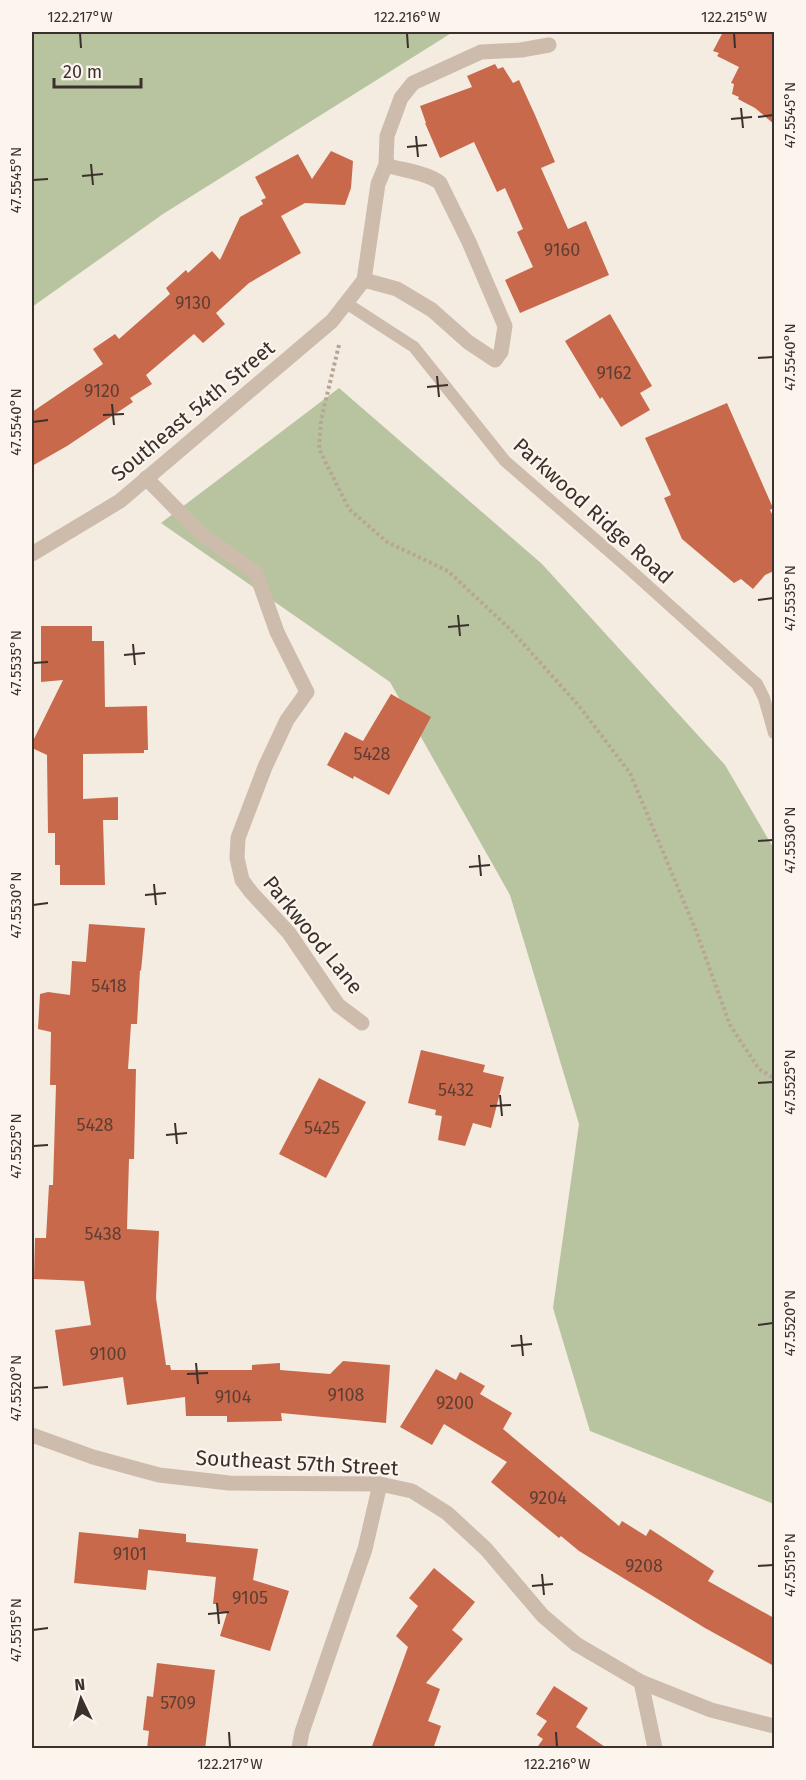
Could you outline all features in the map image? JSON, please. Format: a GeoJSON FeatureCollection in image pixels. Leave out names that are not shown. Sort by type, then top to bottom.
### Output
{"type":"FeatureCollection","features":[{"type":"Feature","properties":{"kind":"street","name":"Southeast 54th Street"},"geometry":{"type":"LineString","coordinates":[[32,554],[120,501],[332,321],[364,280],[378,184],[386,165],[387,136],[392,117],[401,98],[413,83],[481,52],[521,50],[549,45]]}},
{"type":"Feature","properties":{"kind":"street"},"geometry":{"type":"LineString","coordinates":[[364,280],[397,289],[432,310],[468,342],[495,360],[501,352],[505,326],[469,242],[440,183],[433,176],[386,165]]}},
{"type":"Feature","properties":{"kind":"street","name":"Parkwood Lane"},"geometry":{"type":"LineString","coordinates":[[146,478],[201,534],[256,573],[277,632],[307,692],[287,720],[265,766],[238,837],[237,858],[242,880],[251,892],[289,933],[338,1005],[362,1023]]}},
{"type":"Feature","properties":{"kind":"street","name":"Southeast 57th Street"},"geometry":{"type":"LineString","coordinates":[[32,1435],[93,1457],[159,1474],[229,1483],[380,1484],[412,1491],[447,1513],[486,1549],[543,1616],[576,1644],[641,1682],[711,1710],[774,1726]]}},
{"type":"Feature","properties":{"kind":"street"},"geometry":{"type":"LineString","coordinates":[[299,1749],[306,1721],[365,1549],[380,1484]]}},
{"type":"Feature","properties":{"kind":"street"},"geometry":{"type":"LineString","coordinates":[[641,1682],[655,1749]]}},
{"type":"Feature","properties":{"kind":"lane","name":"Parkwood Ridge Road"},"geometry":{"type":"LineString","coordinates":[[346,303],[414,347],[505,462],[626,566],[757,684],[764,698],[774,733]]}},
{"type":"Feature","properties":{"kind":"path"},"geometry":{"type":"LineString","coordinates":[[332,321],[339,342],[321,420],[320,449],[349,509],[387,542],[448,571],[503,623],[579,706],[630,773],[696,931],[730,1025],[759,1069],[774,1078]]}},
{"type":"Feature","properties":{"kind":"green space"},"geometry":{"type":"Polygon","coordinates":[[[32,32],[453,32],[163,214],[32,307],[32,32]]]}},
{"type":"Feature","properties":{"kind":"green space"},"geometry":{"type":"Polygon","coordinates":[[[339,388],[542,564],[725,765],[774,849],[774,1504],[590,1431],[553,1308],[579,1124],[510,895],[390,682],[161,523],[339,388]]]}},
{"type":"Feature","properties":{"kind":"building"},"geometry":{"type":"Polygon","coordinates":[[[723,32],[774,32],[774,124],[755,108],[732,94],[734,84],[731,83],[739,67],[717,56],[719,53],[713,51],[723,32]]]}},
{"type":"Feature","properties":{"kind":"building"},"geometry":{"type":"Polygon","coordinates":[[[495,64],[498,69],[503,67],[513,83],[519,80],[535,115],[555,162],[541,168],[568,229],[586,221],[609,275],[520,313],[505,280],[533,267],[517,232],[523,229],[505,188],[497,192],[474,142],[440,158],[420,106],[472,87],[467,76],[495,64]]]}},
{"type":"Feature","properties":{"kind":"building"},"geometry":{"type":"Polygon","coordinates":[[[331,151],[353,161],[351,188],[345,205],[305,203],[281,216],[301,253],[249,283],[216,313],[225,324],[203,343],[194,334],[146,375],[152,384],[130,398],[133,402],[67,446],[32,466],[32,412],[103,364],[93,349],[115,334],[119,339],[170,294],[166,288],[186,270],[188,273],[212,251],[220,260],[240,217],[263,204],[261,200],[266,198],[255,177],[298,154],[312,179],[331,151]]]}},
{"type":"Feature","properties":{"kind":"building"},"geometry":{"type":"Polygon","coordinates":[[[610,314],[652,386],[640,393],[650,410],[621,427],[602,397],[600,399],[565,341],[610,314]]]}},
{"type":"Feature","properties":{"kind":"building"},"geometry":{"type":"Polygon","coordinates":[[[727,403],[773,508],[770,510],[774,518],[774,571],[765,575],[753,589],[741,579],[734,583],[682,539],[664,498],[671,495],[645,438],[727,403]]]}},
{"type":"Feature","properties":{"kind":"building"},"geometry":{"type":"Polygon","coordinates":[[[41,626],[92,626],[92,641],[104,641],[105,707],[147,706],[148,750],[144,750],[144,753],[83,754],[83,799],[118,797],[118,820],[103,820],[105,885],[60,885],[60,865],[55,865],[55,833],[48,833],[47,755],[32,748],[32,743],[63,680],[41,682],[41,626]]]}},
{"type":"Feature","properties":{"kind":"building"},"geometry":{"type":"Polygon","coordinates":[[[391,694],[431,717],[389,795],[354,776],[353,779],[327,765],[345,732],[363,741],[391,694]]]}},
{"type":"Feature","properties":{"kind":"building"},"geometry":{"type":"Polygon","coordinates":[[[89,924],[145,928],[137,1024],[131,1024],[128,1069],[136,1069],[134,1159],[129,1159],[127,1229],[159,1231],[156,1298],[166,1365],[170,1365],[171,1370],[252,1370],[252,1365],[280,1363],[280,1370],[330,1374],[343,1361],[390,1365],[386,1423],[281,1413],[282,1421],[227,1422],[227,1416],[186,1416],[185,1397],[127,1405],[123,1377],[63,1386],[55,1330],[91,1325],[84,1281],[34,1279],[35,1238],[46,1238],[49,1185],[53,1185],[56,1085],[50,1085],[51,1032],[38,1029],[40,994],[48,992],[70,995],[72,961],[86,962],[89,924]]]}},
{"type":"Feature","properties":{"kind":"building"},"geometry":{"type":"Polygon","coordinates":[[[421,1050],[485,1065],[483,1072],[504,1077],[491,1128],[473,1123],[465,1146],[438,1140],[442,1116],[435,1115],[436,1110],[408,1103],[421,1050]]]}},
{"type":"Feature","properties":{"kind":"building"},"geometry":{"type":"Polygon","coordinates":[[[319,1078],[366,1102],[326,1178],[279,1154],[319,1078]]]}},
{"type":"Feature","properties":{"kind":"building"},"geometry":{"type":"Polygon","coordinates":[[[436,1369],[456,1380],[460,1372],[485,1386],[480,1394],[512,1413],[503,1429],[619,1526],[622,1521],[646,1536],[650,1529],[714,1571],[708,1581],[774,1618],[774,1666],[705,1628],[579,1551],[561,1536],[559,1538],[491,1482],[507,1462],[444,1424],[432,1445],[400,1427],[436,1369]]]}},
{"type":"Feature","properties":{"kind":"building"},"geometry":{"type":"Polygon","coordinates":[[[139,1529],[186,1534],[186,1542],[258,1549],[253,1580],[289,1591],[270,1651],[220,1636],[227,1613],[217,1611],[217,1604],[213,1604],[216,1577],[148,1570],[146,1590],[74,1583],[79,1532],[138,1538],[139,1529]]]}},
{"type":"Feature","properties":{"kind":"building"},"geometry":{"type":"Polygon","coordinates":[[[434,1568],[475,1602],[452,1630],[463,1639],[426,1683],[440,1689],[428,1721],[441,1726],[433,1749],[371,1749],[408,1647],[396,1636],[418,1606],[409,1598],[434,1568]]]}},
{"type":"Feature","properties":{"kind":"building"},"geometry":{"type":"Polygon","coordinates":[[[157,1663],[215,1670],[205,1749],[147,1749],[149,1731],[143,1730],[147,1696],[153,1697],[157,1663]]]}},
{"type":"Feature","properties":{"kind":"building"},"geometry":{"type":"Polygon","coordinates":[[[554,1686],[588,1708],[576,1727],[608,1749],[536,1749],[543,1739],[537,1735],[547,1721],[536,1714],[554,1686]]]}}]}
